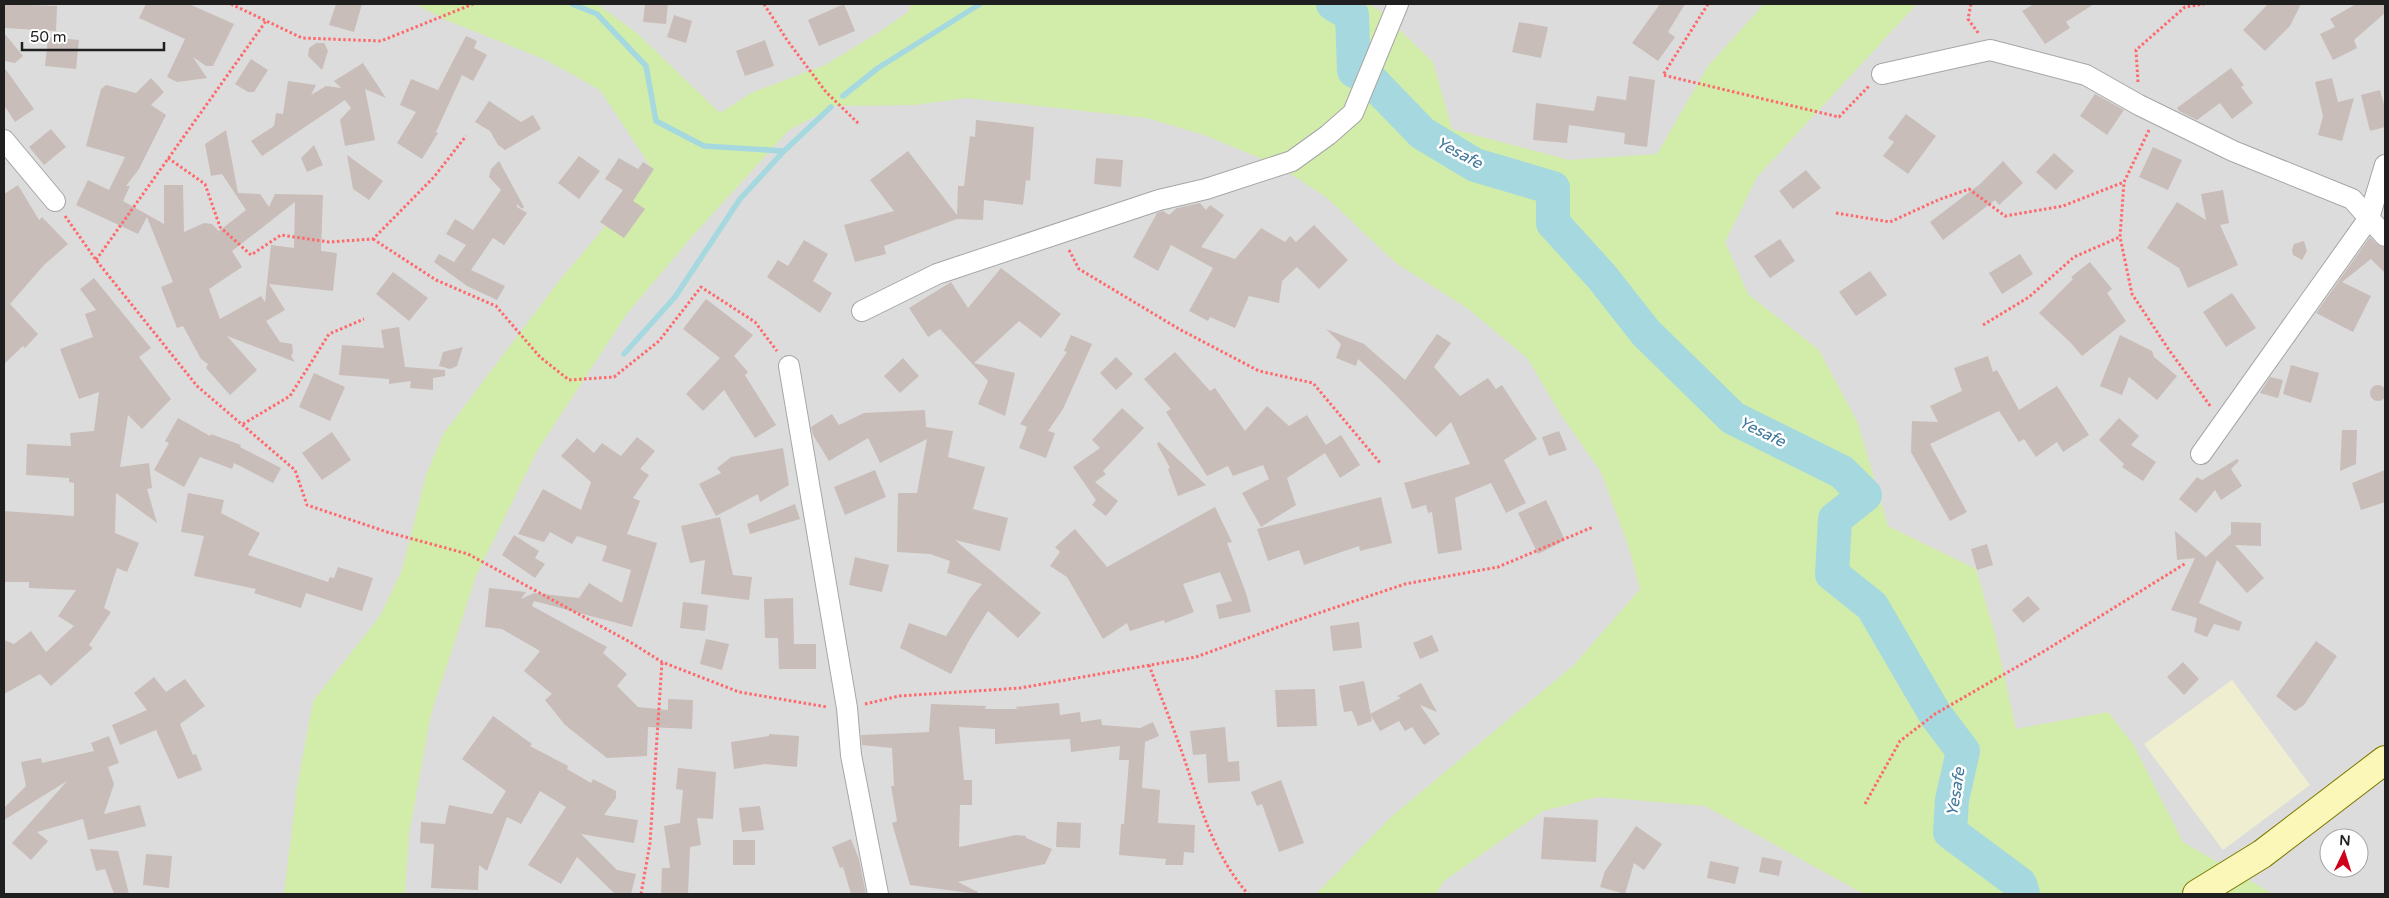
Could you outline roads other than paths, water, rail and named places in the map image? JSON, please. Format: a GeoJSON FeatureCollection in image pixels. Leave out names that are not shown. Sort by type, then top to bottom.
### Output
{"type":"FeatureCollection","features":[{"type":"Feature","properties":{"kind":"street"},"geometry":{"type":"LineString","coordinates":[[862,311],[937,274],[1159,200],[1206,189],[1292,161],[1328,135],[1353,113],[1398,4]]}},
{"type":"Feature","properties":{"kind":"street"},"geometry":{"type":"LineString","coordinates":[[1882,74],[1990,50],[2086,74],[2139,105],[2233,151],[2352,199],[2385,236]]}},
{"type":"Feature","properties":{"kind":"street"},"geometry":{"type":"LineString","coordinates":[[4,140],[55,201]]}},
{"type":"Feature","properties":{"kind":"street"},"geometry":{"type":"LineString","coordinates":[[2201,454],[2369,218],[2385,165]]}},
{"type":"Feature","properties":{"kind":"street"},"geometry":{"type":"LineString","coordinates":[[789,366],[847,708],[851,755],[878,894]]}},
{"type":"Feature","properties":{"kind":"street"},"geometry":{"type":"LineString","coordinates":[[2197,894],[2262,854],[2385,760]]}},
{"type":"Feature","properties":{"kind":"waterway"},"geometry":{"type":"LineString","coordinates":[[572,4],[597,14],[646,66],[656,121],[704,146],[784,151]]}},
{"type":"Feature","properties":{"kind":"waterway"},"geometry":{"type":"LineString","coordinates":[[843,96],[878,68],[980,4]]}},
{"type":"Feature","properties":{"kind":"waterway","name":"Yesafe"},"geometry":{"type":"LineString","coordinates":[[1333,4],[1352,15],[1354,71],[1367,76],[1422,133],[1475,165],[1553,188],[1553,223],[1602,277],[1646,333],[1733,418],[1842,472],[1865,495],[1835,519],[1832,574],[1872,606],[1935,714],[1963,751],[1952,800],[1950,832],[2020,884],[2023,894]]}},
{"type":"Feature","properties":{"kind":"waterway"},"geometry":{"type":"LineString","coordinates":[[624,354],[675,297],[740,199],[784,151],[831,107]]}}]}
